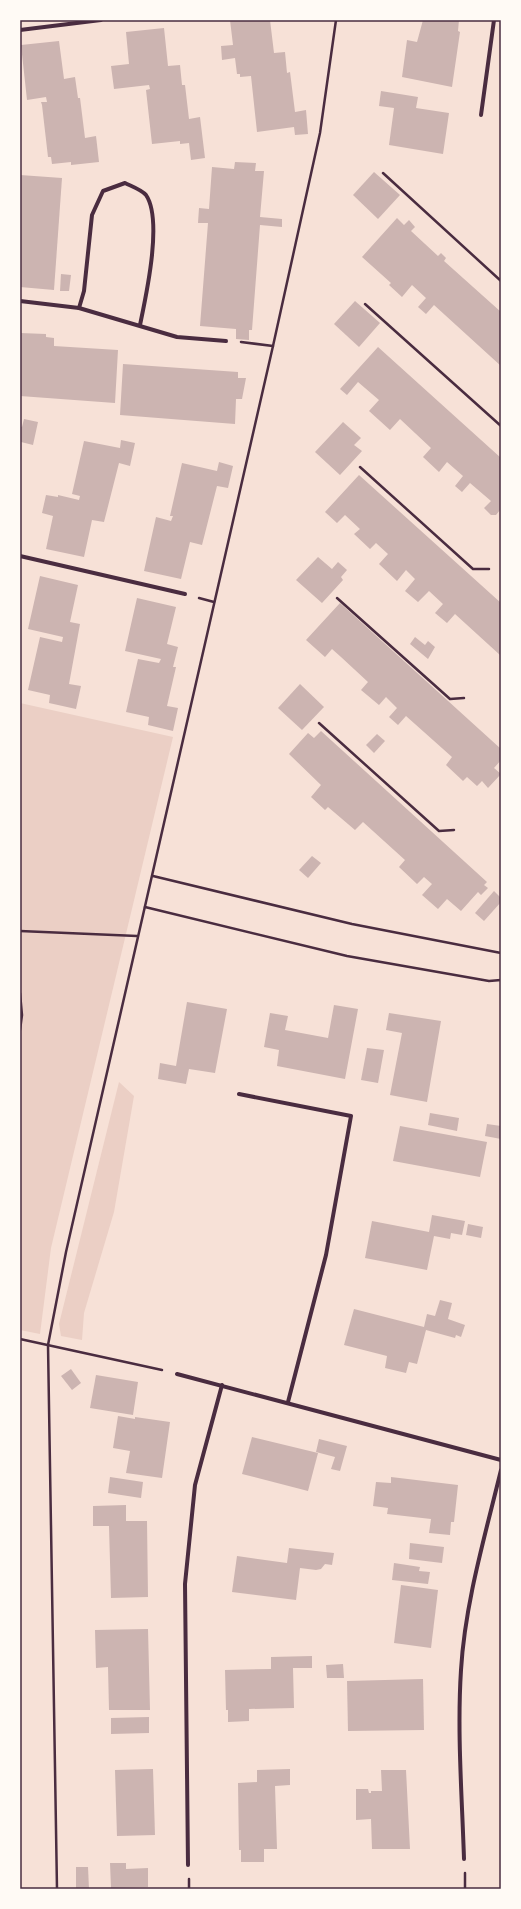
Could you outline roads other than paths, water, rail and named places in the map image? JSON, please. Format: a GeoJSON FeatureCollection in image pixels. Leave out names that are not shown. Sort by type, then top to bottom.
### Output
{"type":"FeatureCollection","features":[{"type":"Feature","properties":{"kind":"street"},"geometry":{"type":"LineString","coordinates":[[20,30],[101,20]]}},
{"type":"Feature","properties":{"kind":"street"},"geometry":{"type":"LineString","coordinates":[[481,115],[494,20]]}},
{"type":"Feature","properties":{"kind":"street"},"geometry":{"type":"LineString","coordinates":[[79,308],[84,291],[92,216],[103,191],[125,183],[145,194],[153,210],[152,250],[148,288],[140,325]]}},
{"type":"Feature","properties":{"kind":"street"},"geometry":{"type":"LineString","coordinates":[[20,301],[79,308],[177,337],[226,341]]}},
{"type":"Feature","properties":{"kind":"street"},"geometry":{"type":"LineString","coordinates":[[20,556],[185,594]]}},
{"type":"Feature","properties":{"kind":"street"},"geometry":{"type":"LineString","coordinates":[[239,1094],[351,1116],[326,1255],[288,1402]]}},
{"type":"Feature","properties":{"kind":"street"},"geometry":{"type":"LineString","coordinates":[[177,1374],[288,1402],[501,1460]]}},
{"type":"Feature","properties":{"kind":"street"},"geometry":{"type":"LineString","coordinates":[[188,1865],[185,1584],[195,1485],[222,1385]]}},
{"type":"Feature","properties":{"kind":"street"},"geometry":{"type":"LineString","coordinates":[[464,1859],[460,1703],[461,1669],[468,1612],[501,1470]]}}]}
